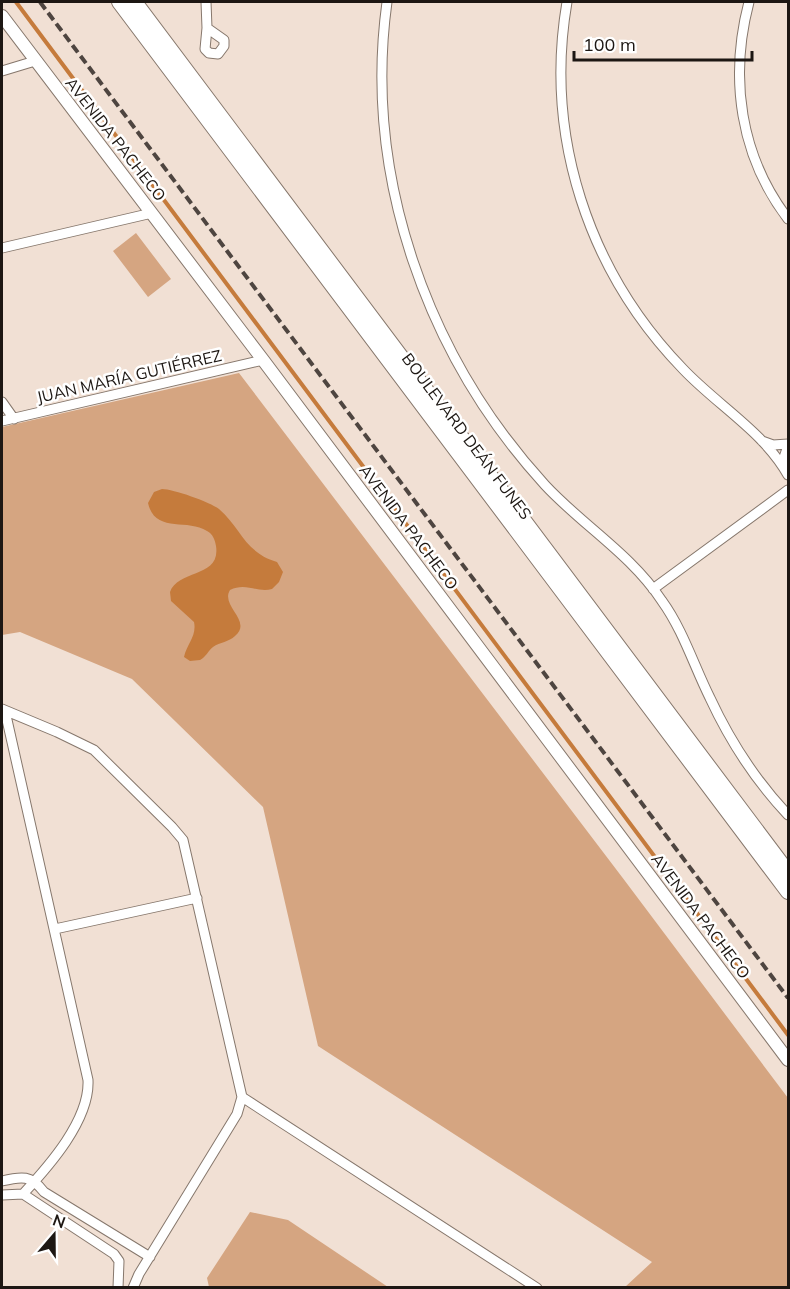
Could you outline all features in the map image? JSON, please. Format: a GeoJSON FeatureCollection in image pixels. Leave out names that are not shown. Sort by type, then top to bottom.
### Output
{"type":"FeatureCollection","features":[{"type":"Feature","properties":{"kind":"main road","name":"BOULEVARD DEÁN FUNES"},"geometry":{"type":"LineString","coordinates":[[119,2],[789,891]]}},
{"type":"Feature","properties":{"kind":"main road","name":"BOULEVARD DEÁN FUNES"},"geometry":{"type":"LineString","coordinates":[[135,2],[789,872]]}},
{"type":"Feature","properties":{"kind":"street"},"geometry":{"type":"LineString","coordinates":[[206,2],[207,28]]}},
{"type":"Feature","properties":{"kind":"street"},"geometry":{"type":"LineString","coordinates":[[387,2],[382,60],[383,107],[388,156],[410,252],[426,298],[442,334],[465,378],[490,416],[525,461],[573,513],[624,556],[653,589],[670,613],[731,740],[750,768],[789,815]]}},
{"type":"Feature","properties":{"kind":"street"},"geometry":{"type":"LineString","coordinates":[[567,2],[560,54],[560,91],[565,136],[575,182],[597,245],[631,307],[657,340],[683,370],[762,441],[788,474]]}},
{"type":"Feature","properties":{"kind":"street"},"geometry":{"type":"LineString","coordinates":[[749,2],[741,34],[739,56],[743,121],[759,172],[789,219]]}},
{"type":"Feature","properties":{"kind":"street","name":"AVENIDA PACHECO"},"geometry":{"type":"LineString","coordinates":[[2,16],[789,1060]]}},
{"type":"Feature","properties":{"kind":"street"},"geometry":{"type":"LineString","coordinates":[[2,71],[36,62]]}},
{"type":"Feature","properties":{"kind":"street"},"geometry":{"type":"LineString","coordinates":[[2,248],[152,213]]}},
{"type":"Feature","properties":{"kind":"street","name":"JUAN MARÍA GUTIÉRREZ"},"geometry":{"type":"LineString","coordinates":[[2,421],[263,360]]}},
{"type":"Feature","properties":{"kind":"street"},"geometry":{"type":"LineString","coordinates":[[2,402],[14,419]]}},
{"type":"Feature","properties":{"kind":"street"},"geometry":{"type":"LineString","coordinates":[[762,441],[773,445],[789,446],[783,460],[788,474]]}},
{"type":"Feature","properties":{"kind":"street"},"geometry":{"type":"LineString","coordinates":[[653,589],[789,490]]}},
{"type":"Feature","properties":{"kind":"street"},"geometry":{"type":"LineString","coordinates":[[2,1195],[23,1194],[114,1254],[118,1261],[118,1286],[133,1287],[237,1114],[242,1097],[183,840],[106,761],[81,743],[3,710]]}},
{"type":"Feature","properties":{"kind":"street"},"geometry":{"type":"LineString","coordinates":[[3,710],[88,1080],[88,1091],[81,1115],[47,1170],[23,1194]]}},
{"type":"Feature","properties":{"kind":"street"},"geometry":{"type":"LineString","coordinates":[[55,929],[197,898]]}},
{"type":"Feature","properties":{"kind":"street"},"geometry":{"type":"LineString","coordinates":[[242,1097],[537,1287]]}},
{"type":"Feature","properties":{"kind":"street"},"geometry":{"type":"LineString","coordinates":[[2,1181],[27,1178],[35,1181],[44,1192],[150,1257]]}},
{"type":"Feature","properties":{"kind":"shaded area"},"geometry":{"type":"Polygon","coordinates":[[[136,233],[171,279],[148,297],[113,251],[136,233]]]}},
{"type":"Feature","properties":{"kind":"shaded area"},"geometry":{"type":"Polygon","coordinates":[[[239,373],[788,1098],[788,1287],[625,1287],[652,1262],[318,1046],[263,807],[132,679],[20,632],[2,635],[2,427],[239,373]]]}},
{"type":"Feature","properties":{"kind":"shaded area"},"geometry":{"type":"Polygon","coordinates":[[[162,489],[191,496],[219,509],[250,546],[266,558],[277,562],[283,572],[279,582],[272,589],[241,587],[230,590],[229,602],[239,619],[240,630],[233,638],[213,647],[200,660],[190,661],[184,657],[193,636],[194,622],[171,601],[170,592],[181,580],[206,569],[212,563],[216,556],[216,544],[211,534],[199,527],[173,524],[157,519],[148,503],[154,492],[162,489]]]}},
{"type":"Feature","properties":{"kind":"shaded area"},"geometry":{"type":"Polygon","coordinates":[[[250,1212],[288,1220],[388,1287],[209,1287],[207,1278],[250,1212]]]}},
{"type":"Feature","properties":{"kind":"waterway"},"geometry":{"type":"LineString","coordinates":[[16,2],[788,1035]]}},
{"type":"Feature","properties":{"kind":"railway"},"geometry":{"type":"LineString","coordinates":[[40,2],[788,998]]}}]}
